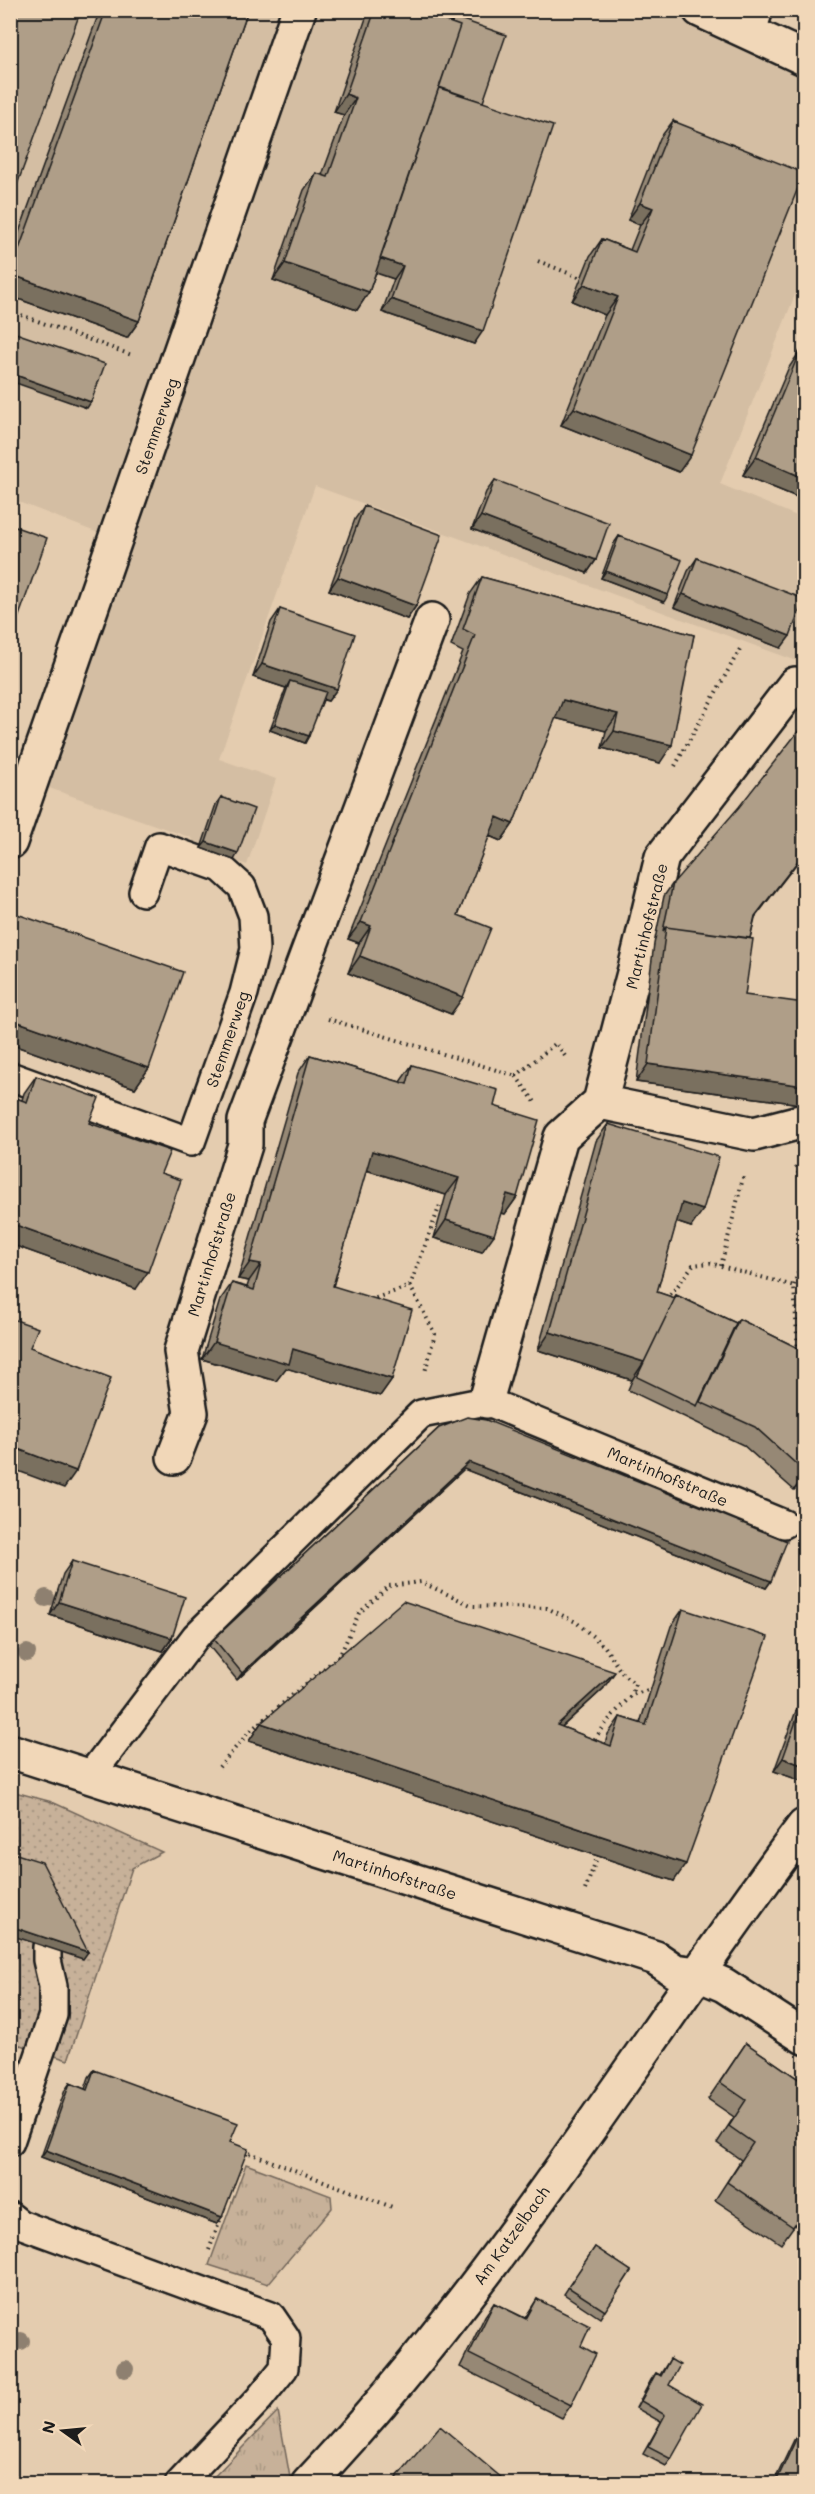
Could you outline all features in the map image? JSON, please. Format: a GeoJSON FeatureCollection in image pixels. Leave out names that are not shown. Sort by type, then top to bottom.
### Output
{"type":"FeatureCollection","features":[{"type":"Feature","properties":{"kind":"street","name":"Stemmerweg"},"geometry":{"type":"LineString","coordinates":[[10,842],[299,10]]}},
{"type":"Feature","properties":{"kind":"street"},"geometry":{"type":"LineString","coordinates":[[700,10],[755,22],[804,58]]}},
{"type":"Feature","properties":{"kind":"street","name":"Martinhofstraße"},"geometry":{"type":"LineString","coordinates":[[174,1458],[191,1413],[181,1351],[245,1145],[245,1121],[432,620]]}},
{"type":"Feature","properties":{"kind":"street","name":"Martinhofstraße"},"geometry":{"type":"LineString","coordinates":[[600,1102],[662,858],[795,684]]}},
{"type":"Feature","properties":{"kind":"street"},"geometry":{"type":"LineString","coordinates":[[486,1401],[561,1137],[600,1102],[754,1134],[804,1121]]}},
{"type":"Feature","properties":{"kind":"street","name":"Martinhofstraße"},"geometry":{"type":"LineString","coordinates":[[10,1750],[656,1958],[675,1971],[698,1974]]}},
{"type":"Feature","properties":{"kind":"street","name":"Am Katzelbach"},"geometry":{"type":"LineString","coordinates":[[308,2484],[356,2434],[455,2311],[586,2133],[804,1826]]}},
{"type":"Feature","properties":{"kind":"street"},"geometry":{"type":"LineString","coordinates":[[698,1974],[724,1985],[804,2037]]}},
{"type":"Feature","properties":{"kind":"lane","name":"Stemmerweg"},"geometry":{"type":"LineString","coordinates":[[10,1076],[191,1142],[244,993],[255,949],[253,916],[242,887],[221,868],[159,846],[143,892]]}},
{"type":"Feature","properties":{"kind":"lane"},"geometry":{"type":"LineString","coordinates":[[90,1776],[196,1636],[421,1414],[486,1401]]}},
{"type":"Feature","properties":{"kind":"lane","name":"Martinhofstraße"},"geometry":{"type":"LineString","coordinates":[[486,1401],[783,1524]]}},
{"type":"Feature","properties":{"kind":"lane"},"geometry":{"type":"LineString","coordinates":[[10,2142],[54,2015],[53,1986],[41,1949]]}},
{"type":"Feature","properties":{"kind":"lane"},"geometry":{"type":"LineString","coordinates":[[10,2216],[20,2224],[271,2316],[286,2338],[284,2368],[259,2399],[179,2484]]}},
{"type":"Feature","properties":{"kind":"path"},"geometry":{"type":"LineString","coordinates":[[459,28],[465,10]]}},
{"type":"Feature","properties":{"kind":"path"},"geometry":{"type":"LineString","coordinates":[[538,261],[581,278]]}},
{"type":"Feature","properties":{"kind":"path"},"geometry":{"type":"LineString","coordinates":[[10,311],[174,371]]}},
{"type":"Feature","properties":{"kind":"path"},"geometry":{"type":"LineString","coordinates":[[326,1018],[516,1076],[556,1043],[600,1102]]}},
{"type":"Feature","properties":{"kind":"path"},"geometry":{"type":"LineString","coordinates":[[721,1266],[754,1134]]}},
{"type":"Feature","properties":{"kind":"path"},"geometry":{"type":"LineString","coordinates":[[794,1162],[804,1188]]}},
{"type":"Feature","properties":{"kind":"path"},"geometry":{"type":"LineString","coordinates":[[421,1414],[418,1395],[435,1334],[410,1286],[440,1205]]}},
{"type":"Feature","properties":{"kind":"path"},"geometry":{"type":"LineString","coordinates":[[798,1355],[794,1286],[804,1249]]}},
{"type":"Feature","properties":{"kind":"path"},"geometry":{"type":"LineString","coordinates":[[660,1302],[676,1288],[693,1265],[710,1263],[794,1286]]}},
{"type":"Feature","properties":{"kind":"path"},"geometry":{"type":"LineString","coordinates":[[366,1301],[410,1286]]}},
{"type":"Feature","properties":{"kind":"path"},"geometry":{"type":"LineString","coordinates":[[219,1767],[250,1731],[340,1655],[359,1613],[389,1586],[421,1582],[473,1606],[547,1608],[576,1622],[605,1647],[621,1672],[635,1684],[632,1695],[611,1717],[588,1748]]}},
{"type":"Feature","properties":{"kind":"path"},"geometry":{"type":"LineString","coordinates":[[331,1662],[336,1665]]}},
{"type":"Feature","properties":{"kind":"path"},"geometry":{"type":"LineString","coordinates":[[632,1695],[651,1689]]}},
{"type":"Feature","properties":{"kind":"path"},"geometry":{"type":"LineString","coordinates":[[586,1888],[598,1855]]}},
{"type":"Feature","properties":{"kind":"path"},"geometry":{"type":"LineString","coordinates":[[243,2163],[247,2152],[392,2207]]}},
{"type":"Feature","properties":{"kind":"path"},"geometry":{"type":"LineString","coordinates":[[194,2288],[226,2204]]}},
{"type":"Feature","properties":{"kind":"shaded area"},"geometry":{"type":"Polygon","coordinates":[[[10,11],[700,11],[804,58],[804,272],[720,484],[804,519],[804,642],[797,661],[315,486],[219,759],[276,779],[247,865],[197,848],[192,838],[32,782],[116,540],[11,499],[10,11]]]}},
{"type":"Feature","properties":{"kind":"green space"},"geometry":{"type":"Polygon","coordinates":[[[11,1791],[52,1802],[162,1852],[132,1868],[68,2060],[20,2045],[11,2058],[11,1791]]]}},
{"type":"Feature","properties":{"kind":"green space"},"geometry":{"type":"Polygon","coordinates":[[[246,2164],[331,2196],[332,2208],[268,2284],[209,2265],[246,2164]]]}},
{"type":"Feature","properties":{"kind":"green space"},"geometry":{"type":"Polygon","coordinates":[[[278,2411],[291,2483],[208,2483],[278,2411]]]}},
{"type":"Feature","properties":{"kind":"building"},"geometry":{"type":"Polygon","coordinates":[[[10,10],[81,10],[10,204],[10,10]]]}},
{"type":"Feature","properties":{"kind":"building"},"geometry":{"type":"Polygon","coordinates":[[[106,10],[248,10],[139,321],[10,274],[106,10]]]}},
{"type":"Feature","properties":{"kind":"building"},"geometry":{"type":"Polygon","coordinates":[[[375,10],[415,10],[460,26],[369,292],[285,263],[316,173],[328,177],[356,98],[346,94],[375,10]]]}},
{"type":"Feature","properties":{"kind":"building"},"geometry":{"type":"Polygon","coordinates":[[[454,17],[506,35],[483,102],[439,88],[460,26],[452,23],[454,17]]]}},
{"type":"Feature","properties":{"kind":"building"},"geometry":{"type":"Polygon","coordinates":[[[439,87],[553,126],[483,331],[391,299],[403,266],[380,258],[439,87]]]}},
{"type":"Feature","properties":{"kind":"building"},"geometry":{"type":"Polygon","coordinates":[[[673,121],[804,173],[691,455],[574,408],[618,297],[584,284],[602,239],[635,252],[653,208],[640,203],[673,121]]]}},
{"type":"Feature","properties":{"kind":"building"},"geometry":{"type":"Polygon","coordinates":[[[10,331],[105,364],[91,402],[10,373],[10,331]]]}},
{"type":"Feature","properties":{"kind":"building"},"geometry":{"type":"Polygon","coordinates":[[[800,351],[804,353],[804,478],[756,457],[800,351]]]}},
{"type":"Feature","properties":{"kind":"building"},"geometry":{"type":"Polygon","coordinates":[[[495,480],[609,523],[596,560],[481,516],[495,480]]]}},
{"type":"Feature","properties":{"kind":"building"},"geometry":{"type":"Polygon","coordinates":[[[364,506],[442,535],[416,606],[338,577],[364,506]]]}},
{"type":"Feature","properties":{"kind":"building"},"geometry":{"type":"Polygon","coordinates":[[[10,525],[47,538],[10,641],[10,525]]]}},
{"type":"Feature","properties":{"kind":"building"},"geometry":{"type":"Polygon","coordinates":[[[619,536],[682,560],[668,595],[606,571],[619,536]]]}},
{"type":"Feature","properties":{"kind":"building"},"geometry":{"type":"Polygon","coordinates":[[[697,558],[804,599],[790,636],[683,594],[697,558]]]}},
{"type":"Feature","properties":{"kind":"building"},"geometry":{"type":"Polygon","coordinates":[[[482,577],[694,635],[672,745],[614,731],[618,714],[563,700],[513,824],[497,817],[458,915],[491,928],[463,997],[360,956],[371,926],[361,922],[475,635],[463,629],[482,577]]]}},
{"type":"Feature","properties":{"kind":"building"},"geometry":{"type":"Polygon","coordinates":[[[280,609],[355,634],[337,689],[262,664],[280,609]]]}},
{"type":"Feature","properties":{"kind":"building"},"geometry":{"type":"Polygon","coordinates":[[[290,681],[326,692],[309,736],[275,724],[290,681]]]}},
{"type":"Feature","properties":{"kind":"building"},"geometry":{"type":"Polygon","coordinates":[[[804,724],[804,853],[755,916],[750,938],[666,927],[663,931],[673,883],[739,807],[804,724]]]}},
{"type":"Feature","properties":{"kind":"building"},"geometry":{"type":"Polygon","coordinates":[[[221,797],[254,809],[238,853],[206,842],[221,797]]]}},
{"type":"Feature","properties":{"kind":"building"},"geometry":{"type":"Polygon","coordinates":[[[17,914],[183,972],[149,1068],[10,1019],[10,931],[17,914]]]}},
{"type":"Feature","properties":{"kind":"building"},"geometry":{"type":"Polygon","coordinates":[[[666,927],[753,939],[745,995],[804,1003],[804,1086],[648,1064],[666,927]]]}},
{"type":"Feature","properties":{"kind":"building"},"geometry":{"type":"Polygon","coordinates":[[[310,1055],[407,1084],[412,1065],[498,1090],[494,1106],[539,1120],[517,1197],[507,1194],[494,1235],[446,1220],[459,1178],[372,1151],[333,1286],[412,1310],[392,1379],[293,1349],[289,1364],[214,1342],[232,1283],[254,1290],[261,1264],[250,1262],[310,1055]]]}},
{"type":"Feature","properties":{"kind":"building"},"geometry":{"type":"Polygon","coordinates":[[[36,1076],[99,1098],[89,1123],[170,1151],[161,1173],[181,1180],[148,1272],[10,1223],[10,1096],[27,1102],[36,1076]]]}},
{"type":"Feature","properties":{"kind":"building"},"geometry":{"type":"Polygon","coordinates":[[[608,1124],[719,1157],[703,1210],[682,1203],[657,1292],[675,1298],[644,1362],[550,1332],[608,1124]]]}},
{"type":"Feature","properties":{"kind":"building"},"geometry":{"type":"Polygon","coordinates":[[[676,1295],[736,1323],[697,1406],[637,1377],[676,1295]]]}},
{"type":"Feature","properties":{"kind":"building"},"geometry":{"type":"Polygon","coordinates":[[[10,1318],[38,1328],[30,1347],[111,1378],[76,1471],[10,1446],[10,1318]]]}},
{"type":"Feature","properties":{"kind":"building"},"geometry":{"type":"Polygon","coordinates":[[[739,1319],[804,1351],[804,1471],[755,1427],[700,1402],[739,1319]]]}},
{"type":"Feature","properties":{"kind":"building"},"geometry":{"type":"Polygon","coordinates":[[[467,1417],[486,1420],[787,1541],[771,1581],[469,1462],[242,1673],[214,1639],[439,1428],[467,1417]]]}},
{"type":"Feature","properties":{"kind":"building"},"geometry":{"type":"Polygon","coordinates":[[[72,1561],[185,1597],[172,1638],[59,1602],[72,1561]]]}},
{"type":"Feature","properties":{"kind":"building"},"geometry":{"type":"Polygon","coordinates":[[[403,1601],[615,1672],[557,1725],[611,1746],[620,1717],[646,1725],[683,1609],[768,1637],[686,1864],[261,1723],[403,1601]]]}},
{"type":"Feature","properties":{"kind":"building"},"geometry":{"type":"Polygon","coordinates":[[[804,1699],[804,1766],[783,1758],[804,1699]]]}},
{"type":"Feature","properties":{"kind":"building"},"geometry":{"type":"Polygon","coordinates":[[[10,1852],[42,1862],[88,1952],[10,1926],[10,1852]]]}},
{"type":"Feature","properties":{"kind":"building"},"geometry":{"type":"Polygon","coordinates":[[[746,2043],[804,2083],[804,2210],[793,2227],[727,2182],[753,2143],[729,2126],[746,2100],[720,2082],[746,2043]]]}},
{"type":"Feature","properties":{"kind":"building"},"geometry":{"type":"Polygon","coordinates":[[[10,2045],[18,2047],[10,2069],[10,2045]]]}},
{"type":"Feature","properties":{"kind":"building"},"geometry":{"type":"Polygon","coordinates":[[[94,2070],[238,2123],[230,2142],[248,2149],[222,2217],[46,2150],[70,2083],[87,2090],[94,2070]]]}},
{"type":"Feature","properties":{"kind":"building"},"geometry":{"type":"Polygon","coordinates":[[[595,2247],[631,2271],[605,2311],[568,2287],[595,2247]]]}},
{"type":"Feature","properties":{"kind":"building"},"geometry":{"type":"Polygon","coordinates":[[[537,2299],[590,2326],[581,2346],[596,2354],[571,2405],[469,2354],[494,2303],[526,2319],[537,2299]]]}},
{"type":"Feature","properties":{"kind":"building"},"geometry":{"type":"Polygon","coordinates":[[[670,2359],[680,2365],[669,2385],[702,2404],[671,2459],[648,2447],[665,2415],[641,2401],[656,2373],[661,2376],[670,2359]]]}},
{"type":"Feature","properties":{"kind":"building"},"geometry":{"type":"Polygon","coordinates":[[[440,2426],[509,2484],[391,2484],[440,2426]]]}},
{"type":"Feature","properties":{"kind":"building"},"geometry":{"type":"Polygon","coordinates":[[[799,2433],[804,2436],[804,2484],[775,2484],[799,2433]]]}}]}
